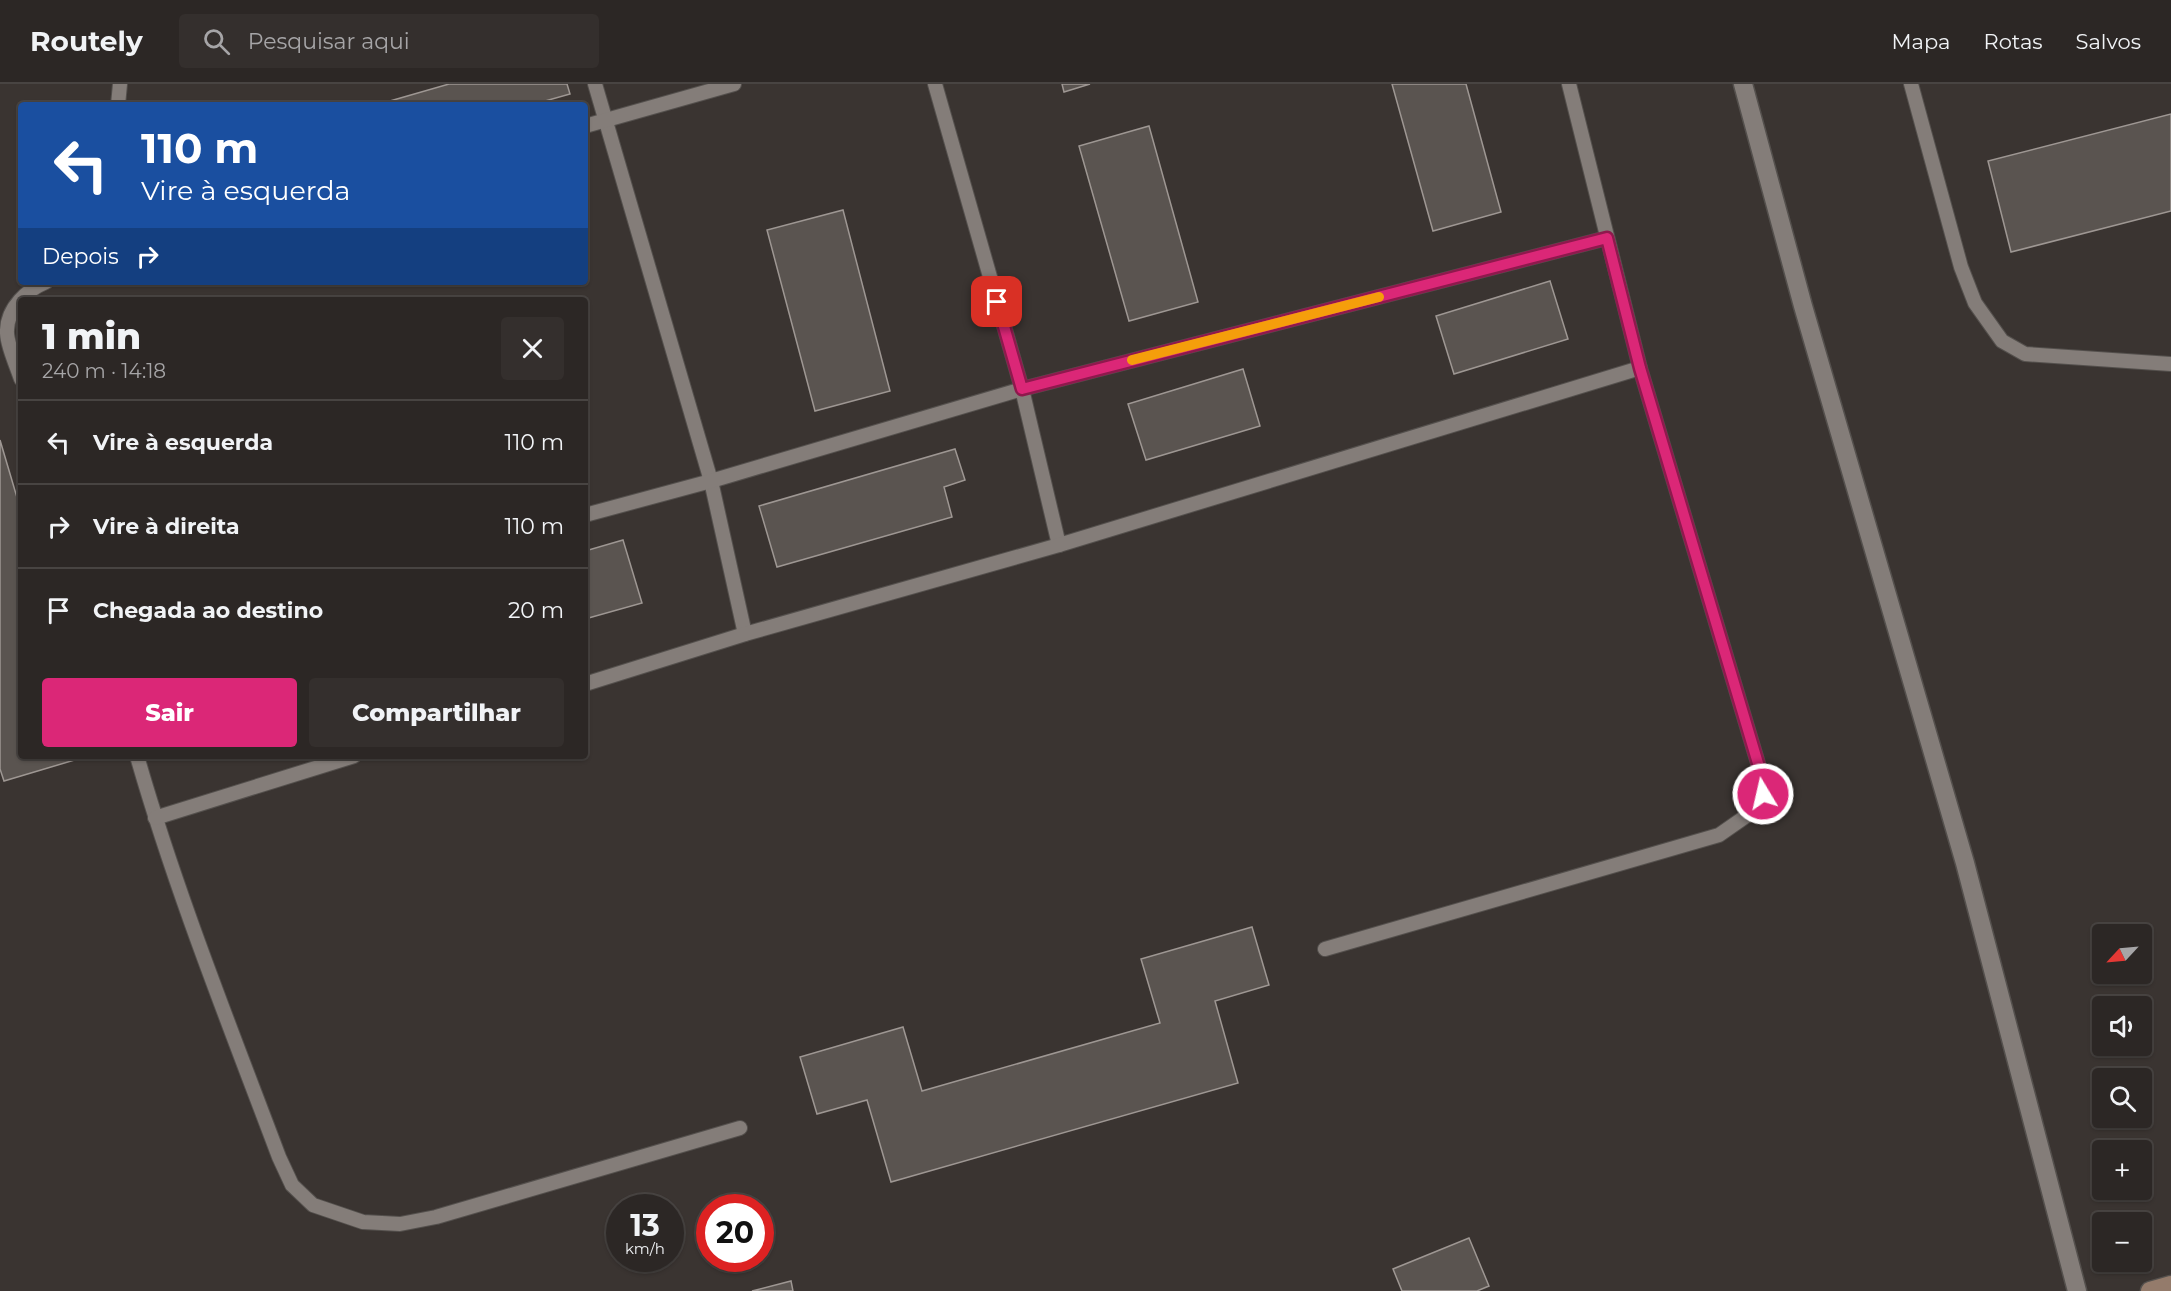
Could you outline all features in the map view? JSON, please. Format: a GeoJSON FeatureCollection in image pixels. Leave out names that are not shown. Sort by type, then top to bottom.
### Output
{"type":"FeatureCollection","features":[{"type":"Feature","properties":{"kind":"street"},"geometry":{"type":"LineString","coordinates":[[1743,84],[1803,306],[1965,863],[2077,1291]]}},
{"type":"Feature","properties":{"kind":"street"},"geometry":{"type":"LineString","coordinates":[[2150,1291],[2171,1285]]}},
{"type":"Feature","properties":{"kind":"lane"},"geometry":{"type":"LineString","coordinates":[[118,102],[120,84]]}},
{"type":"Feature","properties":{"kind":"lane"},"geometry":{"type":"LineString","coordinates":[[595,84],[711,481],[745,634]]}},
{"type":"Feature","properties":{"kind":"lane"},"geometry":{"type":"LineString","coordinates":[[588,125],[734,84]]}},
{"type":"Feature","properties":{"kind":"lane"},"geometry":{"type":"LineString","coordinates":[[935,84],[1022,389],[1059,546]]}},
{"type":"Feature","properties":{"kind":"lane"},"geometry":{"type":"LineString","coordinates":[[1325,949],[1719,835],[1752,812],[1763,794],[1760,770],[1640,368],[1569,84]]}},
{"type":"Feature","properties":{"kind":"lane"},"geometry":{"type":"LineString","coordinates":[[1911,84],[1960,267],[1975,303],[2002,341],[2025,354],[2171,364]]}},
{"type":"Feature","properties":{"kind":"lane"},"geometry":{"type":"LineString","coordinates":[[588,514],[711,481],[1022,389],[1607,238]]}},
{"type":"Feature","properties":{"kind":"lane"},"geometry":{"type":"LineString","coordinates":[[23,297],[39,285]]}},
{"type":"Feature","properties":{"kind":"lane"},"geometry":{"type":"LineString","coordinates":[[18,302],[10,315],[6,332],[18,370]]}},
{"type":"Feature","properties":{"kind":"lane"},"geometry":{"type":"LineString","coordinates":[[588,683],[745,634],[1059,546],[1640,368]]}},
{"type":"Feature","properties":{"kind":"lane"},"geometry":{"type":"LineString","coordinates":[[138,759],[155,818],[198,944],[279,1156],[292,1185],[314,1205],[363,1222],[400,1224],[447,1214],[740,1128]]}},
{"type":"Feature","properties":{"kind":"lane"},"geometry":{"type":"LineString","coordinates":[[155,818],[344,759]]}},
{"type":"Feature","properties":{"kind":"building"},"geometry":{"type":"Polygon","coordinates":[[[449,84],[567,84],[570,94],[542,102],[386,102],[449,84]]]}},
{"type":"Feature","properties":{"kind":"building"},"geometry":{"type":"Polygon","coordinates":[[[1062,84],[1090,84],[1064,92],[1062,84]]]}},
{"type":"Feature","properties":{"kind":"building"},"geometry":{"type":"Polygon","coordinates":[[[1392,84],[1466,84],[1501,212],[1433,231],[1392,84]]]}},
{"type":"Feature","properties":{"kind":"building"},"geometry":{"type":"Polygon","coordinates":[[[2171,114],[2171,211],[2011,252],[1988,161],[2171,114]]]}},
{"type":"Feature","properties":{"kind":"building"},"geometry":{"type":"Polygon","coordinates":[[[1149,126],[1198,302],[1129,321],[1079,146],[1149,126]]]}},
{"type":"Feature","properties":{"kind":"building"},"geometry":{"type":"Polygon","coordinates":[[[843,210],[890,391],[815,411],[767,230],[843,210]]]}},
{"type":"Feature","properties":{"kind":"building"},"geometry":{"type":"Polygon","coordinates":[[[1550,281],[1568,339],[1454,374],[1436,316],[1550,281]]]}},
{"type":"Feature","properties":{"kind":"building"},"geometry":{"type":"Polygon","coordinates":[[[1243,369],[1260,426],[1146,460],[1128,404],[1243,369]]]}},
{"type":"Feature","properties":{"kind":"building"},"geometry":{"type":"Polygon","coordinates":[[[0,440],[18,501],[18,759],[78,759],[4,781],[0,769],[0,440]]]}},
{"type":"Feature","properties":{"kind":"building"},"geometry":{"type":"Polygon","coordinates":[[[955,449],[965,480],[944,487],[952,517],[777,567],[759,506],[955,449]]]}},
{"type":"Feature","properties":{"kind":"building"},"geometry":{"type":"Polygon","coordinates":[[[623,540],[642,603],[588,618],[588,550],[623,540]]]}},
{"type":"Feature","properties":{"kind":"building"},"geometry":{"type":"Polygon","coordinates":[[[1252,927],[1269,985],[1215,1001],[1238,1083],[891,1182],[867,1100],[817,1114],[800,1057],[903,1027],[922,1091],[1160,1023],[1141,959],[1252,927]]]}},
{"type":"Feature","properties":{"kind":"building"},"geometry":{"type":"Polygon","coordinates":[[[1469,1238],[1489,1286],[1477,1291],[1402,1291],[1393,1269],[1469,1238]]]}},
{"type":"Feature","properties":{"kind":"building"},"geometry":{"type":"Polygon","coordinates":[[[791,1281],[793,1291],[752,1291],[791,1281]]]}},
{"type":"Feature","properties":{"kind":"slow traffic"},"geometry":{"type":"LineString","coordinates":[[1132,360],[1379,297]]}},
{"type":"Feature","properties":{"kind":"route"},"geometry":{"type":"LineString","coordinates":[[997,302],[1022,389],[1607,238],[1640,368],[1760,770],[1763,794]]}}]}
